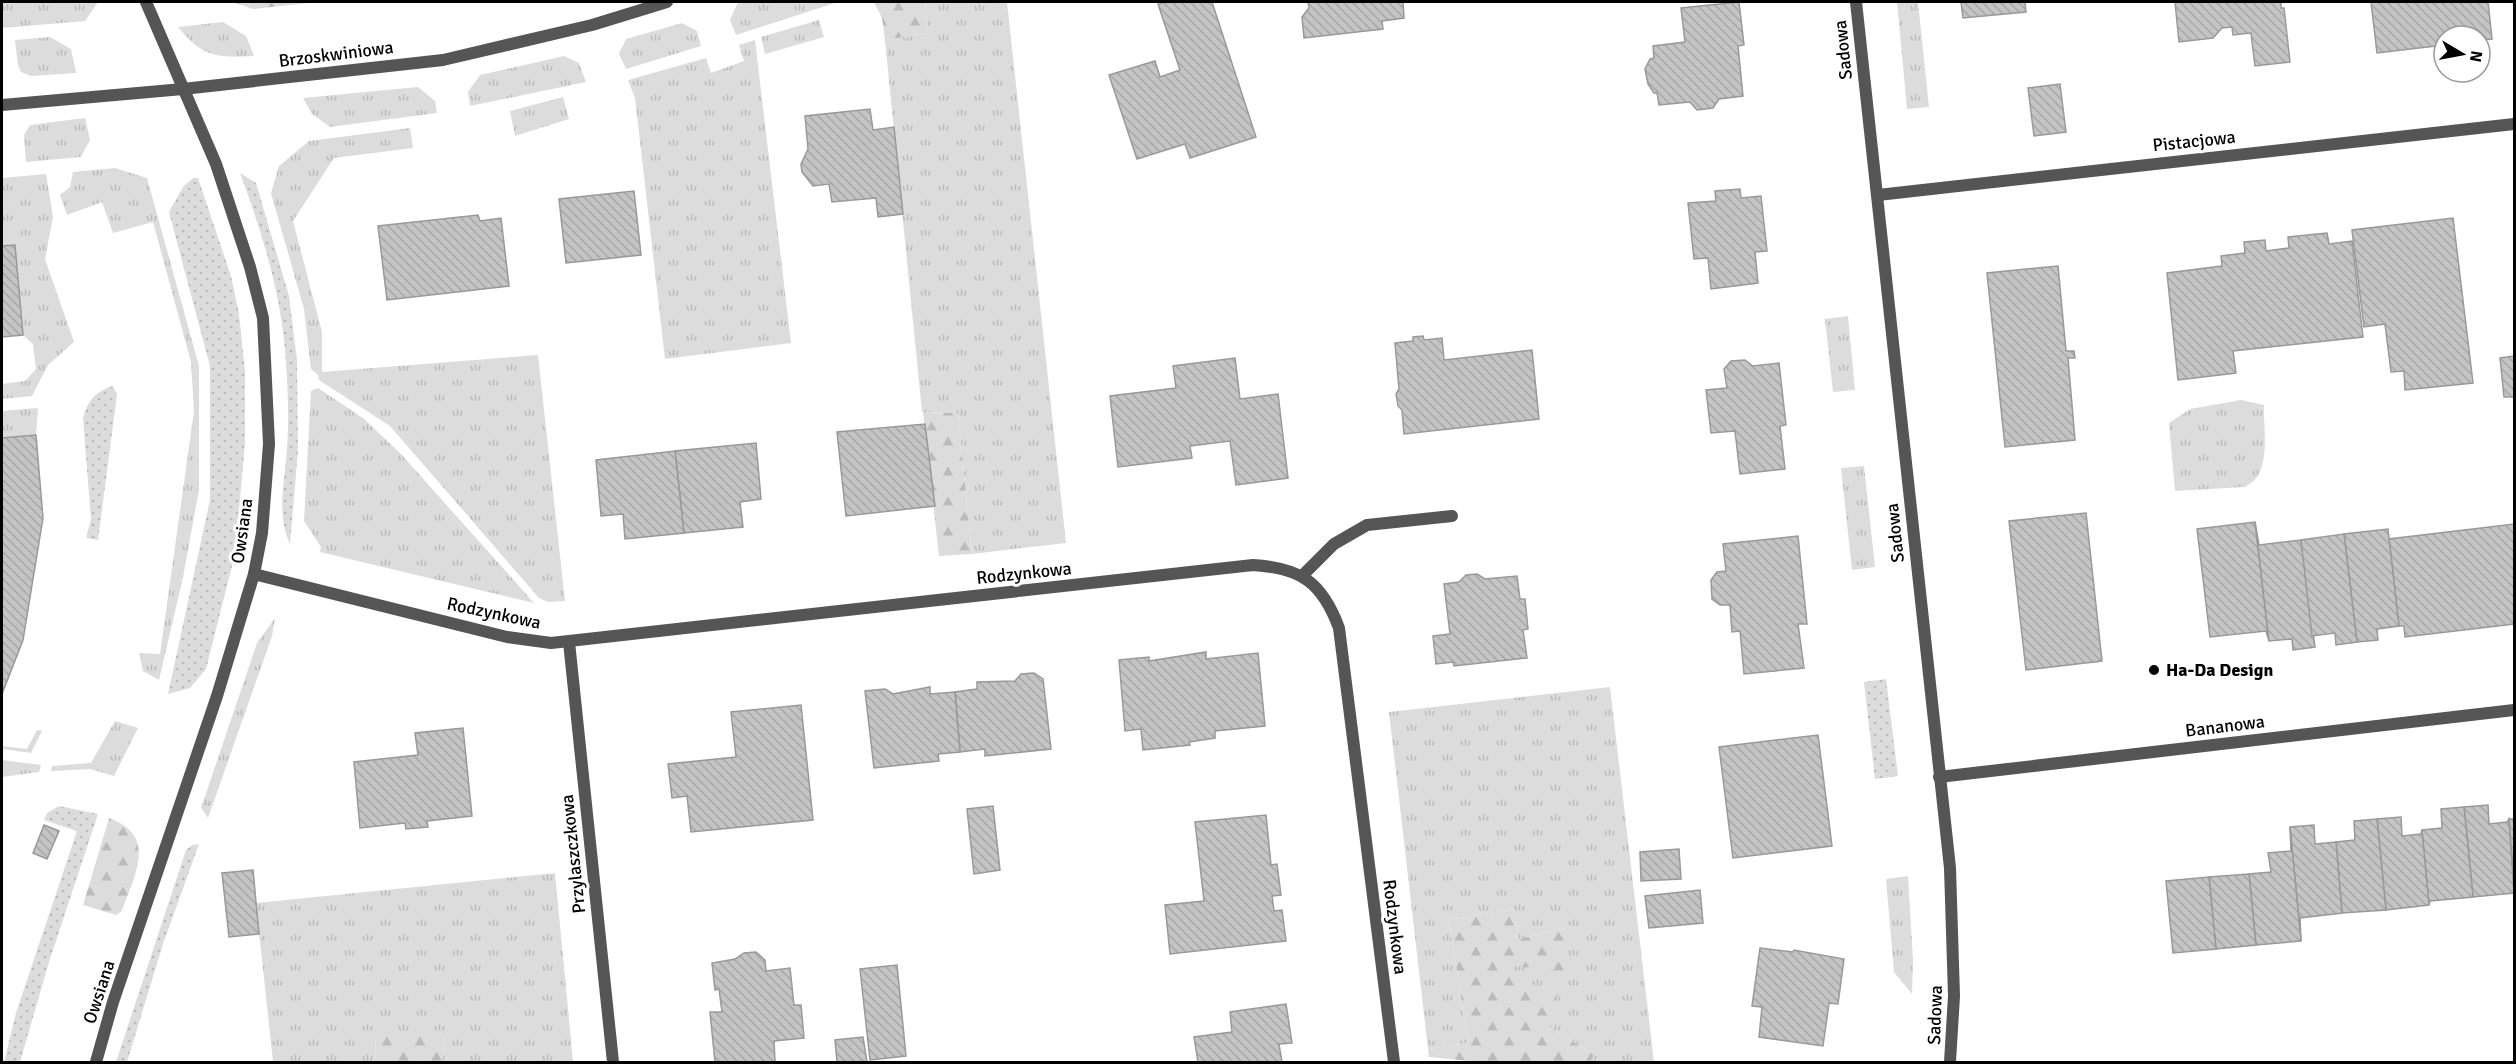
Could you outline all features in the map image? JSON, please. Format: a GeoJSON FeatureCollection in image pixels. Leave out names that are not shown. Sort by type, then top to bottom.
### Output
{"type":"FeatureCollection","features":[{"type":"Feature","properties":{"kind":"street","name":"Owsiana"},"geometry":{"type":"LineString","coordinates":[[96,1062],[113,1002],[217,696],[254,574],[265,504],[269,444],[262,318],[250,267],[216,164],[146,2]]}},
{"type":"Feature","properties":{"kind":"street","name":"Brzoskwiniowa"},"geometry":{"type":"LineString","coordinates":[[2,105],[183,89],[443,60],[592,25],[667,2]]}},
{"type":"Feature","properties":{"kind":"street","name":"Sadowa"},"geometry":{"type":"LineString","coordinates":[[1856,2],[1952,904],[1954,996],[1950,1062]]}},
{"type":"Feature","properties":{"kind":"street","name":"Pistacjowa"},"geometry":{"type":"LineString","coordinates":[[1878,195],[2514,124]]}},
{"type":"Feature","properties":{"kind":"street"},"geometry":{"type":"LineString","coordinates":[[1303,575],[1334,544],[1367,525],[1452,516]]}},
{"type":"Feature","properties":{"kind":"street","name":"Rodzynkowa"},"geometry":{"type":"LineString","coordinates":[[254,574],[507,637],[569,642],[1253,565],[1278,568],[1303,575],[1326,599],[1339,628],[1394,1062]]}},
{"type":"Feature","properties":{"kind":"street","name":"Przylaszczkowa"},"geometry":{"type":"LineString","coordinates":[[569,642],[613,1062]]}},
{"type":"Feature","properties":{"kind":"street","name":"Bananowa"},"geometry":{"type":"LineString","coordinates":[[1939,777],[2514,710]]}},
{"type":"Feature","properties":{"kind":"green space"},"geometry":{"type":"Polygon","coordinates":[[[2,2],[98,2],[85,21],[2,28],[2,2]]]}},
{"type":"Feature","properties":{"kind":"green space"},"geometry":{"type":"Polygon","coordinates":[[[233,2],[316,2],[253,9],[233,2]]]}},
{"type":"Feature","properties":{"kind":"green space"},"geometry":{"type":"Polygon","coordinates":[[[744,2],[838,2],[736,35],[730,20],[737,4],[744,2]]]}},
{"type":"Feature","properties":{"kind":"green space"},"geometry":{"type":"Polygon","coordinates":[[[874,2],[925,2],[928,33],[885,40],[882,18],[874,2]]]}},
{"type":"Feature","properties":{"kind":"green space"},"geometry":{"type":"Polygon","coordinates":[[[925,2],[1007,2],[1066,543],[972,554],[958,413],[922,412],[885,40],[928,33],[925,2]]]}},
{"type":"Feature","properties":{"kind":"green space"},"geometry":{"type":"Polygon","coordinates":[[[1897,2],[1918,2],[1929,107],[1907,109],[1897,2]]]}},
{"type":"Feature","properties":{"kind":"green space"},"geometry":{"type":"Polygon","coordinates":[[[819,20],[824,37],[765,54],[761,37],[819,20]]]}},
{"type":"Feature","properties":{"kind":"green space"},"geometry":{"type":"Polygon","coordinates":[[[223,22],[246,36],[254,56],[230,57],[211,54],[195,44],[178,27],[223,22]]]}},
{"type":"Feature","properties":{"kind":"green space"},"geometry":{"type":"Polygon","coordinates":[[[682,23],[697,31],[701,46],[626,69],[619,54],[626,39],[682,23]]]}},
{"type":"Feature","properties":{"kind":"green space"},"geometry":{"type":"Polygon","coordinates":[[[50,37],[71,49],[76,73],[31,76],[21,72],[15,40],[50,37]]]}},
{"type":"Feature","properties":{"kind":"green space"},"geometry":{"type":"Polygon","coordinates":[[[755,40],[791,343],[665,359],[635,98],[628,80],[706,58],[711,73],[744,61],[739,45],[755,40]]]}},
{"type":"Feature","properties":{"kind":"green space"},"geometry":{"type":"Polygon","coordinates":[[[564,56],[579,63],[586,82],[470,106],[468,92],[480,75],[564,56]]]}},
{"type":"Feature","properties":{"kind":"green space"},"geometry":{"type":"Polygon","coordinates":[[[418,87],[435,101],[437,113],[330,127],[312,114],[303,98],[418,87]]]}},
{"type":"Feature","properties":{"kind":"green space"},"geometry":{"type":"Polygon","coordinates":[[[563,97],[569,119],[515,136],[510,111],[563,97]]]}},
{"type":"Feature","properties":{"kind":"green space"},"geometry":{"type":"Polygon","coordinates":[[[85,118],[90,140],[81,157],[26,162],[24,135],[30,125],[85,118]]]}},
{"type":"Feature","properties":{"kind":"green space"},"geometry":{"type":"Polygon","coordinates":[[[410,128],[413,148],[334,158],[293,221],[322,332],[322,372],[538,355],[565,601],[548,602],[539,598],[390,426],[319,380],[318,375],[311,369],[304,309],[271,193],[279,166],[309,141],[410,128]]]}},
{"type":"Feature","properties":{"kind":"green space"},"geometry":{"type":"Polygon","coordinates":[[[115,168],[147,178],[199,366],[199,490],[183,577],[159,680],[143,671],[139,653],[160,654],[194,411],[191,362],[153,222],[113,233],[102,202],[67,215],[60,195],[70,187],[73,172],[115,168]]]}},
{"type":"Feature","properties":{"kind":"green space"},"geometry":{"type":"Polygon","coordinates":[[[240,173],[256,183],[289,296],[297,361],[298,450],[290,544],[282,509],[288,417],[284,338],[270,266],[240,173]]]}},
{"type":"Feature","properties":{"kind":"green space"},"geometry":{"type":"Polygon","coordinates":[[[46,174],[53,217],[45,259],[74,342],[48,365],[32,396],[2,399],[2,384],[25,381],[36,369],[33,344],[23,335],[15,246],[2,246],[2,178],[46,174]]]}},
{"type":"Feature","properties":{"kind":"green space"},"geometry":{"type":"Polygon","coordinates":[[[193,178],[198,178],[231,276],[239,314],[245,371],[245,443],[235,554],[206,669],[190,688],[168,694],[210,500],[210,366],[169,212],[183,187],[193,178]]]}},
{"type":"Feature","properties":{"kind":"green space"},"geometry":{"type":"Polygon","coordinates":[[[1848,316],[1855,390],[1833,392],[1825,319],[1848,316]]]}},
{"type":"Feature","properties":{"kind":"green space"},"geometry":{"type":"Polygon","coordinates":[[[113,386],[117,395],[98,540],[86,538],[91,519],[83,419],[93,398],[101,391],[113,386]]]}},
{"type":"Feature","properties":{"kind":"green space"},"geometry":{"type":"Polygon","coordinates":[[[318,388],[363,418],[401,454],[534,603],[320,552],[321,547],[304,521],[311,391],[318,388]]]}},
{"type":"Feature","properties":{"kind":"green space"},"geometry":{"type":"Polygon","coordinates":[[[2241,400],[2264,405],[2265,439],[2263,463],[2259,473],[2244,487],[2175,491],[2169,423],[2190,409],[2241,400]]]}},
{"type":"Feature","properties":{"kind":"green space"},"geometry":{"type":"Polygon","coordinates":[[[38,408],[36,435],[2,438],[2,411],[38,408]]]}},
{"type":"Feature","properties":{"kind":"green space"},"geometry":{"type":"Polygon","coordinates":[[[923,412],[958,413],[972,554],[939,556],[923,412]]]}},
{"type":"Feature","properties":{"kind":"green space"},"geometry":{"type":"Polygon","coordinates":[[[1864,466],[1875,567],[1852,570],[1841,468],[1864,466]]]}},
{"type":"Feature","properties":{"kind":"green space"},"geometry":{"type":"Polygon","coordinates":[[[275,618],[272,636],[208,818],[201,808],[257,643],[275,618]]]}},
{"type":"Feature","properties":{"kind":"green space"},"geometry":{"type":"Polygon","coordinates":[[[1886,679],[1898,776],[1875,779],[1864,682],[1886,679]]]}},
{"type":"Feature","properties":{"kind":"green space"},"geometry":{"type":"Polygon","coordinates":[[[1610,687],[1654,1062],[1590,1062],[1594,1055],[1550,1027],[1514,980],[1514,966],[1566,928],[1518,939],[1513,909],[1449,920],[1468,1043],[1428,1049],[1389,712],[1610,687]]]}},
{"type":"Feature","properties":{"kind":"green space"},"geometry":{"type":"Polygon","coordinates":[[[115,721],[138,728],[114,776],[90,769],[51,771],[52,766],[91,763],[115,721]]]}},
{"type":"Feature","properties":{"kind":"green space"},"geometry":{"type":"Polygon","coordinates":[[[37,730],[42,731],[31,753],[2,749],[2,746],[27,749],[37,730]]]}},
{"type":"Feature","properties":{"kind":"green space"},"geometry":{"type":"Polygon","coordinates":[[[2,760],[41,765],[39,772],[2,777],[2,760]]]}},
{"type":"Feature","properties":{"kind":"green space"},"geometry":{"type":"Polygon","coordinates":[[[59,806],[98,814],[49,962],[20,1062],[4,1062],[16,1013],[77,831],[44,820],[47,813],[59,806]]]}},
{"type":"Feature","properties":{"kind":"green space"},"geometry":{"type":"Polygon","coordinates":[[[109,818],[124,826],[134,835],[139,857],[137,870],[122,911],[116,915],[83,905],[109,818]]]}},
{"type":"Feature","properties":{"kind":"green space"},"geometry":{"type":"Polygon","coordinates":[[[199,844],[163,944],[127,1062],[116,1062],[186,850],[192,845],[199,844]]]}},
{"type":"Feature","properties":{"kind":"green space"},"geometry":{"type":"Polygon","coordinates":[[[555,873],[573,1061],[442,1062],[445,1036],[376,1036],[375,1062],[273,1062],[256,903],[555,873]]]}},
{"type":"Feature","properties":{"kind":"green space"},"geometry":{"type":"Polygon","coordinates":[[[1908,876],[1913,960],[1912,994],[1894,972],[1886,879],[1908,876]]]}},
{"type":"Feature","properties":{"kind":"green space"},"geometry":{"type":"Polygon","coordinates":[[[1513,909],[1518,939],[1566,928],[1566,971],[1515,966],[1514,980],[1558,992],[1550,1027],[1594,1055],[1590,1062],[1480,1062],[1429,1057],[1428,1049],[1468,1043],[1449,920],[1513,909]]]}},
{"type":"Feature","properties":{"kind":"green space"},"geometry":{"type":"Polygon","coordinates":[[[376,1036],[445,1036],[442,1062],[375,1062],[376,1036]]]}},
{"type":"Feature","properties":{"kind":"building"},"geometry":{"type":"Polygon","coordinates":[[[1212,2],[1256,137],[1190,158],[1185,144],[1137,159],[1109,75],[1155,61],[1160,77],[1180,70],[1158,4],[1212,2]]]}},
{"type":"Feature","properties":{"kind":"building"},"geometry":{"type":"Polygon","coordinates":[[[1308,2],[1403,2],[1404,18],[1382,21],[1383,29],[1304,38],[1302,17],[1309,8],[1308,2]]]}},
{"type":"Feature","properties":{"kind":"building"},"geometry":{"type":"Polygon","coordinates":[[[1739,2],[1744,45],[1738,46],[1743,96],[1719,99],[1713,108],[1697,110],[1690,102],[1659,105],[1657,93],[1654,93],[1648,84],[1645,69],[1650,59],[1654,58],[1653,46],[1685,42],[1681,8],[1739,2]]]}},
{"type":"Feature","properties":{"kind":"building"},"geometry":{"type":"Polygon","coordinates":[[[1961,2],[2025,2],[2026,12],[1963,18],[1961,2]]]}},
{"type":"Feature","properties":{"kind":"building"},"geometry":{"type":"Polygon","coordinates":[[[2175,2],[2281,2],[2281,8],[2284,8],[2290,62],[2255,66],[2251,33],[2233,35],[2232,27],[2222,28],[2213,38],[2179,42],[2175,2]]]}},
{"type":"Feature","properties":{"kind":"building"},"geometry":{"type":"Polygon","coordinates":[[[2371,2],[2488,2],[2490,24],[2432,24],[2432,46],[2377,53],[2371,2]]]}},
{"type":"Feature","properties":{"kind":"building"},"geometry":{"type":"Polygon","coordinates":[[[2060,84],[2066,132],[2034,136],[2028,88],[2060,84]]]}},
{"type":"Feature","properties":{"kind":"building"},"geometry":{"type":"Polygon","coordinates":[[[870,109],[873,130],[894,127],[903,214],[878,217],[876,198],[832,202],[829,184],[813,186],[802,172],[801,164],[808,149],[805,116],[870,109]]]}},
{"type":"Feature","properties":{"kind":"building"},"geometry":{"type":"Polygon","coordinates":[[[1740,189],[1741,198],[1761,196],[1767,251],[1755,252],[1758,283],[1711,289],[1708,258],[1694,259],[1688,203],[1716,201],[1715,191],[1740,189]]]}},
{"type":"Feature","properties":{"kind":"building"},"geometry":{"type":"Polygon","coordinates":[[[634,191],[641,255],[566,263],[559,199],[634,191]]]}},
{"type":"Feature","properties":{"kind":"building"},"geometry":{"type":"Polygon","coordinates":[[[478,215],[480,221],[501,218],[509,286],[387,300],[378,226],[478,215]]]}},
{"type":"Feature","properties":{"kind":"building"},"geometry":{"type":"Polygon","coordinates":[[[2453,218],[2473,383],[2405,390],[2404,371],[2391,372],[2385,324],[2364,327],[2352,230],[2453,218]]]}},
{"type":"Feature","properties":{"kind":"building"},"geometry":{"type":"Polygon","coordinates":[[[2327,233],[2329,244],[2352,241],[2363,337],[2233,351],[2236,373],[2178,380],[2167,273],[2222,266],[2221,256],[2245,253],[2244,242],[2265,240],[2266,251],[2289,248],[2288,237],[2327,233]]]}},
{"type":"Feature","properties":{"kind":"building"},"geometry":{"type":"Polygon","coordinates":[[[15,245],[23,335],[2,337],[2,246],[15,245]]]}},
{"type":"Feature","properties":{"kind":"building"},"geometry":{"type":"Polygon","coordinates":[[[2058,266],[2066,351],[2074,351],[2075,358],[2068,358],[2075,440],[2005,447],[1987,273],[2058,266]]]}},
{"type":"Feature","properties":{"kind":"building"},"geometry":{"type":"Polygon","coordinates":[[[1423,336],[1424,340],[1442,338],[1444,360],[1532,350],[1539,419],[1404,434],[1402,410],[1398,406],[1396,394],[1399,389],[1395,343],[1413,341],[1413,337],[1423,336]]]}},
{"type":"Feature","properties":{"kind":"building"},"geometry":{"type":"Polygon","coordinates":[[[2514,356],[2514,397],[2504,397],[2500,358],[2514,356]]]}},
{"type":"Feature","properties":{"kind":"building"},"geometry":{"type":"Polygon","coordinates":[[[1235,358],[1240,399],[1278,394],[1288,478],[1236,485],[1230,441],[1190,446],[1192,458],[1118,467],[1110,396],[1176,388],[1173,366],[1235,358]]]}},
{"type":"Feature","properties":{"kind":"building"},"geometry":{"type":"Polygon","coordinates":[[[1745,360],[1753,366],[1779,363],[1786,425],[1780,426],[1785,469],[1740,474],[1735,431],[1711,433],[1706,390],[1727,388],[1724,369],[1731,361],[1745,360]]]}},
{"type":"Feature","properties":{"kind":"building"},"geometry":{"type":"Polygon","coordinates":[[[925,424],[935,506],[846,516],[837,432],[925,424]]]}},
{"type":"Feature","properties":{"kind":"building"},"geometry":{"type":"Polygon","coordinates":[[[36,435],[43,518],[23,640],[2,694],[2,438],[36,435]]]}},
{"type":"Feature","properties":{"kind":"building"},"geometry":{"type":"Polygon","coordinates":[[[756,443],[761,499],[740,502],[743,527],[684,533],[675,451],[756,443]]]}},
{"type":"Feature","properties":{"kind":"building"},"geometry":{"type":"Polygon","coordinates":[[[675,451],[684,533],[625,539],[623,514],[601,516],[596,460],[675,451]]]}},
{"type":"Feature","properties":{"kind":"building"},"geometry":{"type":"Polygon","coordinates":[[[2086,513],[2102,661],[2026,670],[2009,521],[2086,513]]]}},
{"type":"Feature","properties":{"kind":"building"},"geometry":{"type":"Polygon","coordinates":[[[2255,522],[2269,641],[2266,631],[2210,637],[2197,529],[2255,522]]]}},
{"type":"Feature","properties":{"kind":"building"},"geometry":{"type":"Polygon","coordinates":[[[2255,522],[2259,545],[2301,540],[2315,647],[2293,650],[2292,639],[2269,641],[2255,522]]]}},
{"type":"Feature","properties":{"kind":"building"},"geometry":{"type":"Polygon","coordinates":[[[2514,524],[2514,624],[2405,637],[2404,626],[2399,626],[2389,539],[2514,524]]]}},
{"type":"Feature","properties":{"kind":"building"},"geometry":{"type":"Polygon","coordinates":[[[2388,529],[2399,626],[2377,629],[2378,640],[2357,642],[2344,534],[2388,529]]]}},
{"type":"Feature","properties":{"kind":"building"},"geometry":{"type":"Polygon","coordinates":[[[2344,534],[2357,642],[2336,645],[2335,633],[2312,636],[2301,540],[2344,534]]]}},
{"type":"Feature","properties":{"kind":"building"},"geometry":{"type":"Polygon","coordinates":[[[1798,536],[1807,624],[1798,624],[1804,668],[1744,674],[1740,631],[1732,632],[1730,605],[1720,605],[1712,599],[1711,580],[1717,572],[1726,571],[1723,544],[1798,536]]]}},
{"type":"Feature","properties":{"kind":"building"},"geometry":{"type":"Polygon","coordinates":[[[1477,574],[1485,579],[1517,576],[1520,599],[1525,599],[1528,629],[1523,630],[1527,658],[1454,666],[1453,662],[1436,664],[1433,636],[1450,634],[1444,584],[1459,582],[1466,575],[1477,574]]]}},
{"type":"Feature","properties":{"kind":"building"},"geometry":{"type":"Polygon","coordinates":[[[1206,652],[1206,659],[1258,653],[1265,726],[1215,731],[1215,738],[1189,742],[1190,745],[1143,750],[1141,729],[1125,731],[1119,660],[1149,657],[1149,661],[1206,652]]]}},
{"type":"Feature","properties":{"kind":"building"},"geometry":{"type":"Polygon","coordinates":[[[1034,673],[1043,679],[1051,749],[985,756],[985,749],[960,752],[955,692],[977,689],[977,682],[1015,681],[1021,674],[1034,673]]]}},
{"type":"Feature","properties":{"kind":"building"},"geometry":{"type":"Polygon","coordinates":[[[930,687],[930,694],[955,692],[960,752],[938,754],[939,761],[874,768],[865,691],[885,689],[893,694],[930,687]]]}},
{"type":"Feature","properties":{"kind":"building"},"geometry":{"type":"Polygon","coordinates":[[[801,705],[813,820],[691,832],[687,796],[672,798],[668,764],[736,757],[731,712],[801,705]]]}},
{"type":"Feature","properties":{"kind":"building"},"geometry":{"type":"Polygon","coordinates":[[[463,728],[472,816],[427,821],[428,827],[406,829],[405,823],[360,828],[354,762],[418,755],[415,733],[463,728]]]}},
{"type":"Feature","properties":{"kind":"building"},"geometry":{"type":"Polygon","coordinates":[[[1818,735],[1832,846],[1733,858],[1719,747],[1818,735]]]}},
{"type":"Feature","properties":{"kind":"building"},"geometry":{"type":"Polygon","coordinates":[[[2488,805],[2489,824],[2507,822],[2509,819],[2514,893],[2473,897],[2464,807],[2488,805]]]}},
{"type":"Feature","properties":{"kind":"building"},"geometry":{"type":"Polygon","coordinates":[[[993,806],[1000,870],[974,874],[967,809],[993,806]]]}},
{"type":"Feature","properties":{"kind":"building"},"geometry":{"type":"Polygon","coordinates":[[[2464,807],[2473,897],[2430,901],[2429,905],[2422,830],[2442,828],[2441,809],[2464,807]]]}},
{"type":"Feature","properties":{"kind":"building"},"geometry":{"type":"Polygon","coordinates":[[[1266,815],[1271,865],[1277,864],[1281,895],[1272,896],[1274,911],[1282,910],[1286,941],[1170,954],[1165,905],[1204,901],[1195,822],[1266,815]]]}},
{"type":"Feature","properties":{"kind":"building"},"geometry":{"type":"Polygon","coordinates":[[[2401,817],[2402,836],[2421,834],[2422,830],[2429,905],[2386,910],[2377,819],[2401,817]]]}},
{"type":"Feature","properties":{"kind":"building"},"geometry":{"type":"Polygon","coordinates":[[[2377,819],[2386,910],[2342,913],[2336,842],[2355,840],[2354,821],[2377,819]]]}},
{"type":"Feature","properties":{"kind":"building"},"geometry":{"type":"Polygon","coordinates":[[[2509,819],[2514,819],[2514,883],[2509,819]]]}},
{"type":"Feature","properties":{"kind":"building"},"geometry":{"type":"Polygon","coordinates":[[[44,825],[59,831],[47,859],[33,853],[44,825]]]}},
{"type":"Feature","properties":{"kind":"building"},"geometry":{"type":"Polygon","coordinates":[[[2314,825],[2315,844],[2336,842],[2342,913],[2300,918],[2301,941],[2290,827],[2314,825]]]}},
{"type":"Feature","properties":{"kind":"building"},"geometry":{"type":"Polygon","coordinates":[[[2290,827],[2301,941],[2256,945],[2249,874],[2271,872],[2268,853],[2291,851],[2290,827]]]}},
{"type":"Feature","properties":{"kind":"building"},"geometry":{"type":"Polygon","coordinates":[[[1679,849],[1681,879],[1641,881],[1640,852],[1679,849]]]}},
{"type":"Feature","properties":{"kind":"building"},"geometry":{"type":"Polygon","coordinates":[[[253,870],[259,934],[229,937],[222,873],[253,870]]]}},
{"type":"Feature","properties":{"kind":"building"},"geometry":{"type":"Polygon","coordinates":[[[2249,874],[2256,945],[2216,949],[2209,877],[2249,874]]]}},
{"type":"Feature","properties":{"kind":"building"},"geometry":{"type":"Polygon","coordinates":[[[2209,877],[2216,949],[2173,953],[2166,881],[2209,877]]]}},
{"type":"Feature","properties":{"kind":"building"},"geometry":{"type":"Polygon","coordinates":[[[1700,890],[1703,923],[1649,928],[1645,896],[1700,890]]]}},
{"type":"Feature","properties":{"kind":"building"},"geometry":{"type":"Polygon","coordinates":[[[1760,948],[1793,952],[1794,950],[1844,959],[1838,1004],[1829,1003],[1823,1046],[1759,1037],[1762,1007],[1752,1006],[1760,948]]]}},
{"type":"Feature","properties":{"kind":"building"},"geometry":{"type":"Polygon","coordinates":[[[756,952],[765,960],[766,971],[790,968],[794,1005],[801,1005],[804,1038],[774,1041],[775,1062],[715,1062],[710,1012],[722,1012],[719,989],[715,990],[712,963],[735,959],[744,953],[756,952]]]}},
{"type":"Feature","properties":{"kind":"building"},"geometry":{"type":"Polygon","coordinates":[[[897,965],[906,1056],[870,1060],[860,969],[897,965]]]}},
{"type":"Feature","properties":{"kind":"building"},"geometry":{"type":"Polygon","coordinates":[[[1286,1004],[1292,1043],[1279,1044],[1282,1062],[1198,1062],[1194,1037],[1232,1032],[1230,1012],[1286,1004]]]}},
{"type":"Feature","properties":{"kind":"building"},"geometry":{"type":"Polygon","coordinates":[[[863,1037],[867,1062],[837,1062],[835,1040],[863,1037]]]}},
{"type":"Feature","properties":{"kind":"place","name":"Ha-Da Design"},"geometry":{"type":"Point","coordinates":[2154,670]}}]}
